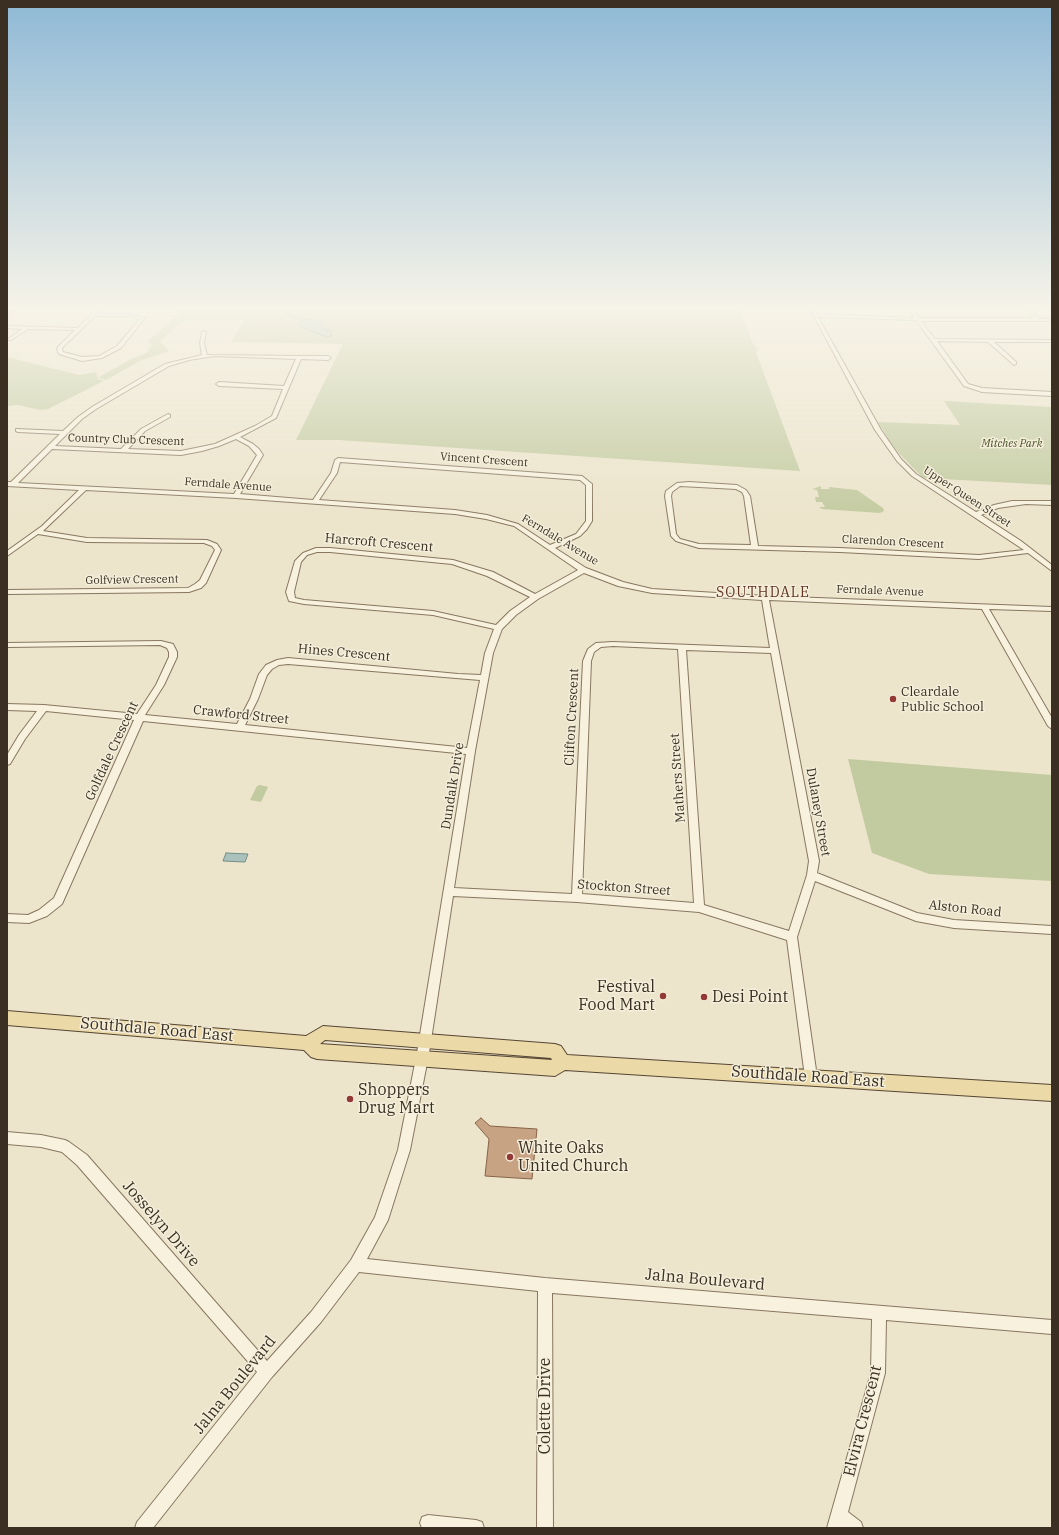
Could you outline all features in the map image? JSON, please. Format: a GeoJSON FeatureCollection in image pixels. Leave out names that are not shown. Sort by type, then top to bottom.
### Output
{"type":"FeatureCollection","features":[{"type":"Feature","properties":{"kind":"main road","name":"Southdale Road East"},"geometry":{"type":"LineString","coordinates":[[7,1018],[308,1043],[317,1052],[424,1051],[555,1068],[563,1062],[1052,1094]]}},
{"type":"Feature","properties":{"kind":"street"},"geometry":{"type":"LineString","coordinates":[[10,484],[50,448],[64,433],[94,408],[144,379]]}},
{"type":"Feature","properties":{"kind":"street","name":"Country Club Crescent"},"geometry":{"type":"LineString","coordinates":[[50,448],[181,453],[200,450],[237,437],[269,421],[274,416],[290,379]]}},
{"type":"Feature","properties":{"kind":"street","name":"Upper Queen Street"},"geometry":{"type":"LineString","coordinates":[[850,379],[887,446],[914,475],[1019,542],[1052,569]]}},
{"type":"Feature","properties":{"kind":"street"},"geometry":{"type":"LineString","coordinates":[[961,379],[971,387],[982,390],[1052,394]]}},
{"type":"Feature","properties":{"kind":"street"},"geometry":{"type":"LineString","coordinates":[[219,384],[286,388]]}},
{"type":"Feature","properties":{"kind":"street"},"geometry":{"type":"LineString","coordinates":[[123,450],[143,430],[168,416]]}},
{"type":"Feature","properties":{"kind":"street"},"geometry":{"type":"LineString","coordinates":[[18,430],[64,433]]}},
{"type":"Feature","properties":{"kind":"street"},"geometry":{"type":"LineString","coordinates":[[236,496],[260,455],[251,445],[237,437]]}},
{"type":"Feature","properties":{"kind":"street","name":"Vincent Crescent"},"geometry":{"type":"LineString","coordinates":[[315,502],[334,473],[338,460],[582,478],[589,484],[589,522],[578,535],[551,547]]}},
{"type":"Feature","properties":{"kind":"street","name":"Ferndale Avenue"},"geometry":{"type":"LineString","coordinates":[[10,484],[236,496],[455,512],[487,517],[516,525],[551,547],[583,570],[620,584],[652,591],[765,598],[1052,609]]}},
{"type":"Feature","properties":{"kind":"street","name":"Clarendon Crescent"},"geometry":{"type":"LineString","coordinates":[[755,547],[747,496],[744,490],[737,487],[679,484],[669,491],[668,496],[673,535],[678,540],[687,544],[699,546],[979,557],[1029,550]]}},
{"type":"Feature","properties":{"kind":"street"},"geometry":{"type":"LineString","coordinates":[[7,554],[44,527],[84,488]]}},
{"type":"Feature","properties":{"kind":"street"},"geometry":{"type":"LineString","coordinates":[[975,515],[996,506],[1026,502],[1052,503]]}},
{"type":"Feature","properties":{"kind":"street","name":"Golfview Crescent"},"geometry":{"type":"LineString","coordinates":[[7,592],[190,590],[198,586],[203,581],[218,550],[215,545],[204,541],[102,540],[37,532]]}},
{"type":"Feature","properties":{"kind":"street","name":"Harcroft Crescent"},"geometry":{"type":"LineString","coordinates":[[498,628],[433,613],[304,602],[292,599],[290,592],[298,561],[305,554],[316,550],[330,550],[453,562],[490,574],[535,597]]}},
{"type":"Feature","properties":{"kind":"street","name":"Dundalk Drive"},"geometry":{"type":"LineString","coordinates":[[424,1051],[471,751],[489,653],[498,628],[513,613],[535,597],[583,570]]}},
{"type":"Feature","properties":{"kind":"street","name":"Dulaney Street"},"geometry":{"type":"LineString","coordinates":[[765,598],[814,861],[812,875],[792,937],[811,1078]]}},
{"type":"Feature","properties":{"kind":"street"},"geometry":{"type":"LineString","coordinates":[[984,606],[1052,726]]}},
{"type":"Feature","properties":{"kind":"street","name":"Golfdale Crescent"},"geometry":{"type":"LineString","coordinates":[[7,645],[161,643],[170,646],[174,652],[160,685],[140,717],[58,901],[43,913],[29,919],[7,918]]}},
{"type":"Feature","properties":{"kind":"street","name":"Clifton Crescent"},"geometry":{"type":"LineString","coordinates":[[577,898],[587,661],[590,651],[599,645],[613,644],[774,651]]}},
{"type":"Feature","properties":{"kind":"street","name":"Mathers Street"},"geometry":{"type":"LineString","coordinates":[[682,647],[699,908]]}},
{"type":"Feature","properties":{"kind":"street","name":"Hines Crescent"},"geometry":{"type":"LineString","coordinates":[[239,728],[254,699],[263,674],[269,667],[277,662],[302,662],[458,677],[485,678]]}},
{"type":"Feature","properties":{"kind":"street","name":"Crawford Street"},"geometry":{"type":"LineString","coordinates":[[7,707],[44,708],[140,717],[471,751]]}},
{"type":"Feature","properties":{"kind":"street"},"geometry":{"type":"LineString","coordinates":[[7,762],[22,737],[44,708]]}},
{"type":"Feature","properties":{"kind":"street","name":"Alston Road"},"geometry":{"type":"LineString","coordinates":[[812,875],[916,917],[954,924],[1052,930]]}},
{"type":"Feature","properties":{"kind":"street","name":"Stockton Street"},"geometry":{"type":"LineString","coordinates":[[449,892],[577,898],[699,908],[792,937]]}},
{"type":"Feature","properties":{"kind":"street","name":"Jalna Boulevard"},"geometry":{"type":"LineString","coordinates":[[143,1528],[268,1372],[316,1317],[356,1265],[381,1220],[404,1150],[424,1051]]}},
{"type":"Feature","properties":{"kind":"street","name":"Josselyn Drive"},"geometry":{"type":"LineString","coordinates":[[7,1138],[41,1141],[65,1146],[82,1160],[268,1372]]}},
{"type":"Feature","properties":{"kind":"street","name":"Jalna Boulevard"},"geometry":{"type":"LineString","coordinates":[[356,1265],[546,1284],[1052,1327]]}},
{"type":"Feature","properties":{"kind":"street","name":"Colette Drive"},"geometry":{"type":"LineString","coordinates":[[546,1284],[546,1528]]}},
{"type":"Feature","properties":{"kind":"street","name":"Elvira Crescent"},"geometry":{"type":"LineString","coordinates":[[837,1522],[878,1373],[879,1312]]}},
{"type":"Feature","properties":{"kind":"street"},"geometry":{"type":"LineString","coordinates":[[837,1522],[855,1528]]}},
{"type":"Feature","properties":{"kind":"street"},"geometry":{"type":"LineString","coordinates":[[428,1523],[476,1528]]}},
{"type":"Feature","properties":{"kind":"green space"},"geometry":{"type":"Polygon","coordinates":[[[7,379],[98,379],[104,381],[48,409],[40,410],[18,405],[7,406],[7,379]]]}},
{"type":"Feature","properties":{"kind":"green space"},"geometry":{"type":"Polygon","coordinates":[[[326,379],[766,379],[800,471],[338,440],[296,440],[326,379]]]}},
{"type":"Feature","properties":{"kind":"green space","name":"Mitches Park"},"geometry":{"type":"Polygon","coordinates":[[[944,401],[1052,407],[1052,485],[923,478],[893,447],[878,422],[960,425],[944,401]]]}},
{"type":"Feature","properties":{"kind":"green space"},"geometry":{"type":"Polygon","coordinates":[[[821,486],[821,489],[829,489],[829,487],[857,490],[883,508],[884,511],[880,513],[822,509],[819,507],[825,507],[822,502],[816,502],[815,497],[819,497],[817,490],[812,489],[821,486]]]}},
{"type":"Feature","properties":{"kind":"green space"},"geometry":{"type":"Polygon","coordinates":[[[848,759],[1052,775],[1052,881],[929,874],[872,853],[848,759]]]}},
{"type":"Feature","properties":{"kind":"green space"},"geometry":{"type":"Polygon","coordinates":[[[260,785],[268,787],[261,802],[250,800],[257,786],[260,785]]]}},
{"type":"Feature","properties":{"kind":"water"},"geometry":{"type":"Polygon","coordinates":[[[226,853],[248,854],[245,862],[223,861],[226,853]]]}},
{"type":"Feature","properties":{"kind":"building","name":"White Oaks United Church"},"geometry":{"type":"Polygon","coordinates":[[[481,1118],[490,1126],[537,1129],[532,1179],[485,1176],[489,1139],[475,1123],[481,1118]]]}},
{"type":"Feature","properties":{"kind":"place","name":"Cleardale Public School"},"geometry":{"type":"Point","coordinates":[893,699]}},
{"type":"Feature","properties":{"kind":"place","name":"Festival Food Mart"},"geometry":{"type":"Point","coordinates":[663,996]}},
{"type":"Feature","properties":{"kind":"place","name":"Desi Point"},"geometry":{"type":"Point","coordinates":[704,997]}},
{"type":"Feature","properties":{"kind":"place","name":"Shoppers Drug Mart"},"geometry":{"type":"Point","coordinates":[350,1099]}},
{"type":"Feature","properties":{"kind":"place","name":"White Oaks United Church"},"geometry":{"type":"Point","coordinates":[510,1157]}},
{"type":"Feature","properties":{"kind":"district","name":"SOUTHDALE"},"geometry":{"type":"Point","coordinates":[763,593]}}]}
